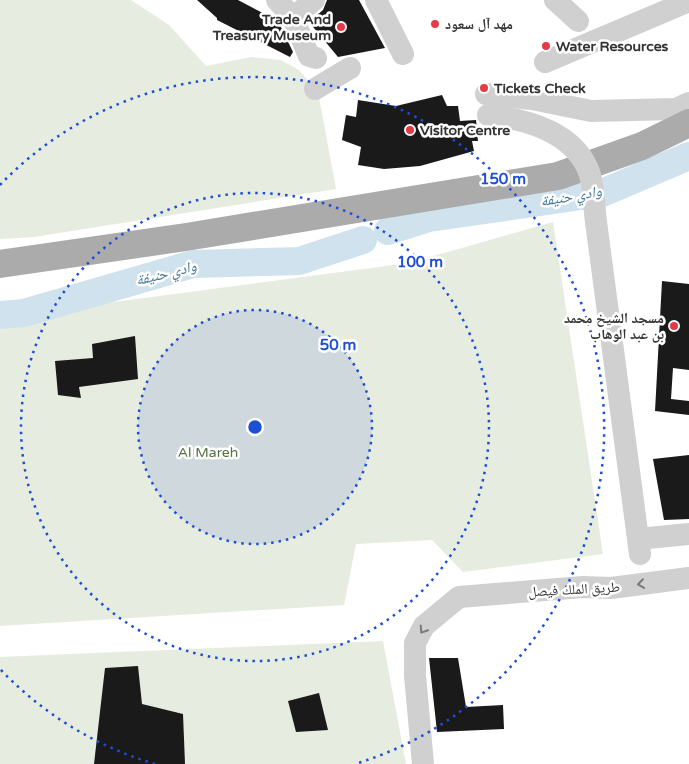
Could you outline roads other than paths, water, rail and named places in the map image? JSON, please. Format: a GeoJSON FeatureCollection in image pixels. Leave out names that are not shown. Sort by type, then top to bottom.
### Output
{"type":"FeatureCollection","features":[{"type":"Feature","properties":{"kind":"main road"},"geometry":{"type":"LineString","coordinates":[[0,264],[186,237],[558,176],[642,146],[689,123]]}},
{"type":"Feature","properties":{"kind":"street"},"geometry":{"type":"LineString","coordinates":[[277,0],[294,18],[308,61]]}},
{"type":"Feature","properties":{"kind":"street"},"geometry":{"type":"LineString","coordinates":[[294,18],[314,0]]}},
{"type":"Feature","properties":{"kind":"street"},"geometry":{"type":"LineString","coordinates":[[376,0],[403,54]]}},
{"type":"Feature","properties":{"kind":"street"},"geometry":{"type":"LineString","coordinates":[[555,0],[578,21]]}},
{"type":"Feature","properties":{"kind":"street"},"geometry":{"type":"LineString","coordinates":[[545,62],[689,1]]}},
{"type":"Feature","properties":{"kind":"street"},"geometry":{"type":"LineString","coordinates":[[315,89],[350,68]]}},
{"type":"Feature","properties":{"kind":"street"},"geometry":{"type":"LineString","coordinates":[[689,103],[676,109],[591,111],[532,99],[484,95],[531,123],[558,135],[577,152],[590,175],[639,547],[689,534]]}},
{"type":"Feature","properties":{"kind":"street","name":"طريق الملك فيصل"},"geometry":{"type":"LineString","coordinates":[[423,764],[415,675],[416,643],[424,626],[458,597],[583,587],[611,588],[689,578]]}},
{"type":"Feature","properties":{"kind":"waterway","name":"وادي حنيفة"},"geometry":{"type":"LineString","coordinates":[[388,231],[429,218],[602,193],[689,156]]}},
{"type":"Feature","properties":{"kind":"waterway","name":"وادي حنيفة"},"geometry":{"type":"LineString","coordinates":[[0,315],[24,313],[193,264],[299,261],[363,240]]}},
{"type":"Feature","properties":{"kind":"place","name":"مهد آل سعود"},"geometry":{"type":"Point","coordinates":[435,24]}},
{"type":"Feature","properties":{"kind":"place","name":"Trade And Treasury Museum"},"geometry":{"type":"Point","coordinates":[341,27]}},
{"type":"Feature","properties":{"kind":"place","name":"Water Resources"},"geometry":{"type":"Point","coordinates":[546,46]}},
{"type":"Feature","properties":{"kind":"place","name":"Tickets Check"},"geometry":{"type":"Point","coordinates":[484,88]}},
{"type":"Feature","properties":{"kind":"place","name":"Visitor Centre"},"geometry":{"type":"Point","coordinates":[410,130]}},
{"type":"Feature","properties":{"kind":"place","name":"مسجد الشيخ محمد بن عبد الوهاب"},"geometry":{"type":"Point","coordinates":[674,326]}},
{"type":"Feature","properties":{"kind":"park label","name":"Al Mareh"},"geometry":{"type":"Point","coordinates":[208,452]}}]}
